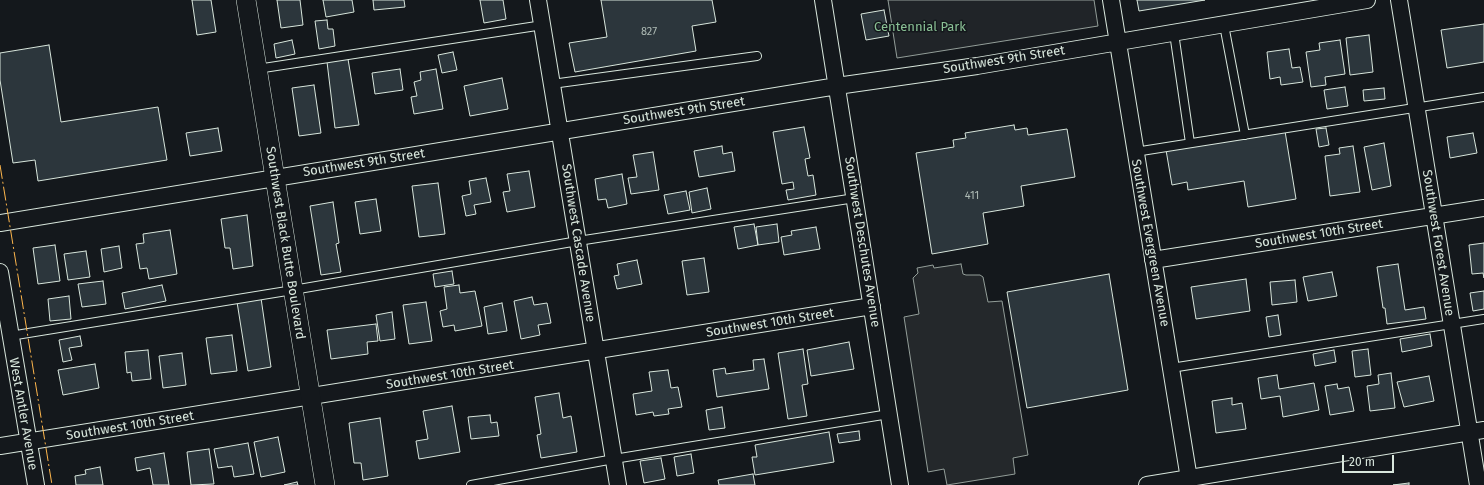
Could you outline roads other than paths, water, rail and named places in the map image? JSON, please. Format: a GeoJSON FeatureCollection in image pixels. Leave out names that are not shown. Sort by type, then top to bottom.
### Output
{"type":"FeatureCollection","features":[{"type":"Feature","properties":{"kind":"street","name":"Southwest Black Butte Boulevard"},"geometry":{"type":"LineString","coordinates":[[246,0],[325,485]]}},
{"type":"Feature","properties":{"kind":"street","name":"Southwest Cascade Avenue"},"geometry":{"type":"LineString","coordinates":[[538,0],[618,485]]}},
{"type":"Feature","properties":{"kind":"street","name":"Southwest Deschutes Avenue"},"geometry":{"type":"LineString","coordinates":[[823,0],[900,485]]}},
{"type":"Feature","properties":{"kind":"street","name":"Southwest Evergreen Avenue"},"geometry":{"type":"LineString","coordinates":[[1111,0],[1189,482]]}},
{"type":"Feature","properties":{"kind":"street","name":"Southwest 9th Street"},"geometry":{"type":"LineString","coordinates":[[0,223],[837,86],[977,66],[1368,0]]}},
{"type":"Feature","properties":{"kind":"street","name":"Southwest Forest Avenue"},"geometry":{"type":"LineString","coordinates":[[1399,0],[1451,324],[1477,431],[1478,485]]}},
{"type":"Feature","properties":{"kind":"street","name":"Southwest 10th Street"},"geometry":{"type":"LineString","coordinates":[[1153,260],[1484,208]]}},
{"type":"Feature","properties":{"kind":"street","name":"West Antler Avenue"},"geometry":{"type":"LineString","coordinates":[[0,272],[36,485]]}},
{"type":"Feature","properties":{"kind":"street","name":"Southwest 10th Street"},"geometry":{"type":"LineString","coordinates":[[0,446],[596,352],[872,306]]}},
{"type":"Feature","properties":{"kind":"street"},"geometry":{"type":"LineString","coordinates":[[1147,485],[1189,482],[1477,431]]}},
{"type":"Feature","properties":{"kind":"lane"},"geometry":{"type":"LineString","coordinates":[[1224,25],[1245,135]]}},
{"type":"Feature","properties":{"kind":"lane"},"geometry":{"type":"LineString","coordinates":[[257,69],[543,26]]}},
{"type":"Feature","properties":{"kind":"lane"},"geometry":{"type":"LineString","coordinates":[[1174,33],[1190,143]]}},
{"type":"Feature","properties":{"kind":"lane"},"geometry":{"type":"LineString","coordinates":[[552,84],[757,56]]}},
{"type":"Feature","properties":{"kind":"lane"},"geometry":{"type":"LineString","coordinates":[[1135,152],[1416,109],[1484,97]]}},
{"type":"Feature","properties":{"kind":"lane"},"geometry":{"type":"LineString","coordinates":[[10,336],[293,290],[578,241],[855,198]]}},
{"type":"Feature","properties":{"kind":"lane"},"geometry":{"type":"LineString","coordinates":[[1171,368],[1484,319]]}},
{"type":"Feature","properties":{"kind":"lane"},"geometry":{"type":"LineString","coordinates":[[471,485],[614,459],[889,414]]}},
{"type":"Feature","properties":{"kind":"park label","name":"Centennial Park"},"geometry":{"type":"Point","coordinates":[920,27]}}]}
